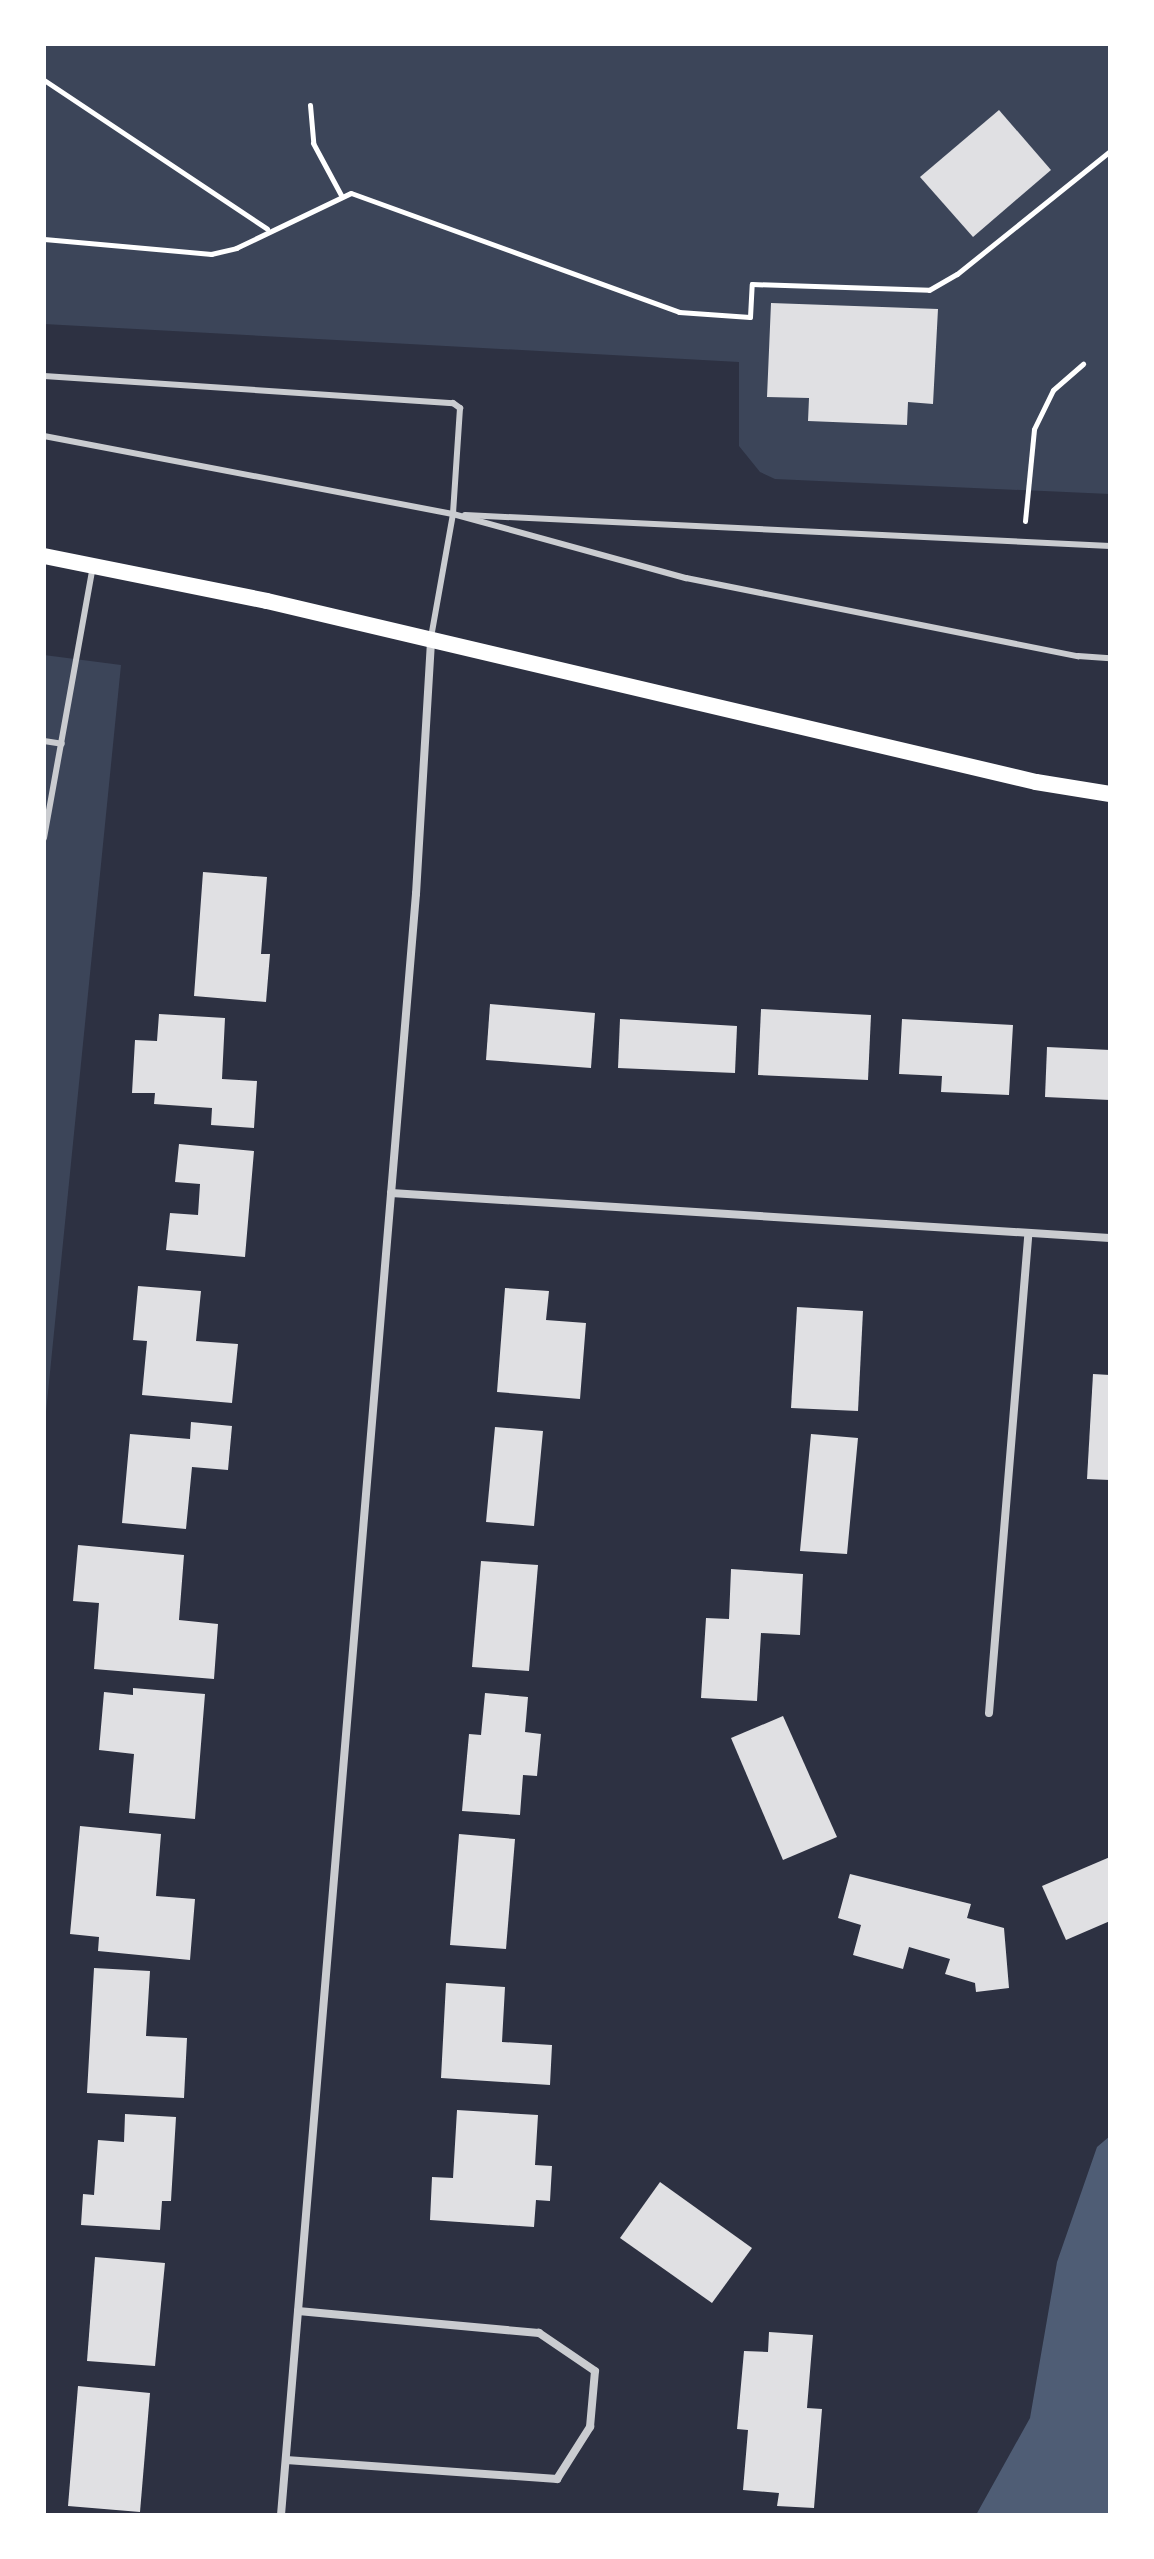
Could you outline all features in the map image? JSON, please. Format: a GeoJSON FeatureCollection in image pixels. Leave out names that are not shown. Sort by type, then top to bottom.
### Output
{"type":"FeatureCollection","features":[{"type":"Feature","properties":{"kind":"main road"},"geometry":{"type":"LineString","coordinates":[[44,556],[1036,782],[1110,794]]}},
{"type":"Feature","properties":{"kind":"street"},"geometry":{"type":"LineString","coordinates":[[281,2515],[391,1193],[431,642]]}},
{"type":"Feature","properties":{"kind":"street"},"geometry":{"type":"LineString","coordinates":[[391,1193],[1110,1238]]}},
{"type":"Feature","properties":{"kind":"street"},"geometry":{"type":"LineString","coordinates":[[989,1713],[1028,1235]]}},
{"type":"Feature","properties":{"kind":"street"},"geometry":{"type":"LineString","coordinates":[[286,2460],[557,2479],[590,2427],[595,2371],[539,2333],[298,2311]]}},
{"type":"Feature","properties":{"kind":"lane"},"geometry":{"type":"LineString","coordinates":[[44,376],[453,403],[460,408],[453,514],[431,642]]}},
{"type":"Feature","properties":{"kind":"lane"},"geometry":{"type":"LineString","coordinates":[[44,436],[453,514],[686,578],[1063,653],[1110,658]]}},
{"type":"Feature","properties":{"kind":"lane"},"geometry":{"type":"LineString","coordinates":[[453,514],[1110,546]]}},
{"type":"Feature","properties":{"kind":"lane"},"geometry":{"type":"LineString","coordinates":[[44,838],[93,566]]}},
{"type":"Feature","properties":{"kind":"lane"},"geometry":{"type":"LineString","coordinates":[[44,741],[62,744]]}},
{"type":"Feature","properties":{"kind":"path"},"geometry":{"type":"LineString","coordinates":[[44,80],[267,229]]}},
{"type":"Feature","properties":{"kind":"path"},"geometry":{"type":"LineString","coordinates":[[310,105],[313,143],[341,195]]}},
{"type":"Feature","properties":{"kind":"path"},"geometry":{"type":"LineString","coordinates":[[44,239],[211,254],[236,248],[267,229],[341,195],[384,202],[679,312],[750,317],[752,284],[929,290],[957,274],[1110,151]]}},
{"type":"Feature","properties":{"kind":"path"},"geometry":{"type":"LineString","coordinates":[[1024,541],[1027,468],[1034,429],[1053,390],[1083,364]]}},
{"type":"Feature","properties":{"kind":"shaded area"},"geometry":{"type":"Polygon","coordinates":[[[44,44],[1110,44],[1110,494],[775,479],[760,472],[739,446],[739,362],[44,324],[44,44]]]}},
{"type":"Feature","properties":{"kind":"shaded area"},"geometry":{"type":"Polygon","coordinates":[[[44,655],[121,665],[44,1432],[44,655]]]}},
{"type":"Feature","properties":{"kind":"shaded area"},"geometry":{"type":"Polygon","coordinates":[[[1110,2136],[1110,2515],[976,2515],[1030,2418],[1057,2262],[1097,2147],[1110,2136]]]}},
{"type":"Feature","properties":{"kind":"building"},"geometry":{"type":"Polygon","coordinates":[[[999,110],[1051,170],[973,237],[920,177],[999,110]]]}},
{"type":"Feature","properties":{"kind":"building"},"geometry":{"type":"Polygon","coordinates":[[[771,303],[938,309],[933,404],[908,402],[907,425],[808,421],[809,398],[767,397],[771,303]]]}},
{"type":"Feature","properties":{"kind":"building"},"geometry":{"type":"Polygon","coordinates":[[[203,872],[267,877],[261,954],[270,954],[266,1002],[194,996],[203,872]]]}},
{"type":"Feature","properties":{"kind":"building"},"geometry":{"type":"Polygon","coordinates":[[[490,1004],[595,1013],[591,1068],[486,1060],[490,1004]]]}},
{"type":"Feature","properties":{"kind":"building"},"geometry":{"type":"Polygon","coordinates":[[[761,1009],[871,1015],[868,1080],[758,1075],[761,1009]]]}},
{"type":"Feature","properties":{"kind":"building"},"geometry":{"type":"Polygon","coordinates":[[[159,1014],[225,1018],[222,1079],[257,1081],[254,1128],[211,1125],[212,1108],[154,1104],[155,1093],[132,1093],[135,1040],[157,1041],[159,1014]]]}},
{"type":"Feature","properties":{"kind":"building"},"geometry":{"type":"Polygon","coordinates":[[[620,1019],[737,1026],[735,1073],[618,1068],[620,1019]]]}},
{"type":"Feature","properties":{"kind":"building"},"geometry":{"type":"Polygon","coordinates":[[[902,1019],[1013,1025],[1009,1095],[941,1092],[942,1076],[899,1074],[902,1019]]]}},
{"type":"Feature","properties":{"kind":"building"},"geometry":{"type":"Polygon","coordinates":[[[1047,1047],[1110,1050],[1110,1100],[1045,1097],[1047,1047]]]}},
{"type":"Feature","properties":{"kind":"building"},"geometry":{"type":"Polygon","coordinates":[[[179,1144],[254,1151],[245,1257],[166,1250],[170,1213],[198,1215],[200,1184],[175,1182],[179,1144]]]}},
{"type":"Feature","properties":{"kind":"building"},"geometry":{"type":"Polygon","coordinates":[[[138,1286],[201,1291],[196,1341],[238,1344],[232,1403],[142,1395],[147,1341],[133,1340],[138,1286]]]}},
{"type":"Feature","properties":{"kind":"building"},"geometry":{"type":"Polygon","coordinates":[[[505,1288],[549,1291],[546,1320],[586,1323],[580,1399],[497,1392],[505,1288]]]}},
{"type":"Feature","properties":{"kind":"building"},"geometry":{"type":"Polygon","coordinates":[[[797,1307],[863,1311],[858,1411],[791,1408],[797,1307]]]}},
{"type":"Feature","properties":{"kind":"building"},"geometry":{"type":"Polygon","coordinates":[[[1093,1374],[1110,1375],[1110,1480],[1087,1479],[1093,1374]]]}},
{"type":"Feature","properties":{"kind":"building"},"geometry":{"type":"Polygon","coordinates":[[[191,1422],[232,1426],[228,1470],[192,1467],[186,1529],[122,1523],[130,1434],[190,1439],[191,1422]]]}},
{"type":"Feature","properties":{"kind":"building"},"geometry":{"type":"Polygon","coordinates":[[[495,1427],[543,1431],[534,1526],[486,1522],[495,1427]]]}},
{"type":"Feature","properties":{"kind":"building"},"geometry":{"type":"Polygon","coordinates":[[[811,1434],[858,1438],[847,1554],[800,1551],[811,1434]]]}},
{"type":"Feature","properties":{"kind":"building"},"geometry":{"type":"Polygon","coordinates":[[[78,1545],[184,1555],[179,1620],[218,1624],[214,1679],[94,1669],[99,1603],[73,1601],[78,1545]]]}},
{"type":"Feature","properties":{"kind":"building"},"geometry":{"type":"Polygon","coordinates":[[[481,1561],[538,1565],[529,1671],[472,1667],[481,1561]]]}},
{"type":"Feature","properties":{"kind":"building"},"geometry":{"type":"Polygon","coordinates":[[[731,1569],[803,1574],[800,1635],[761,1633],[757,1701],[701,1698],[706,1618],[729,1619],[731,1569]]]}},
{"type":"Feature","properties":{"kind":"building"},"geometry":{"type":"Polygon","coordinates":[[[133,1688],[205,1694],[195,1819],[129,1813],[134,1754],[99,1750],[104,1692],[133,1695],[133,1688]]]}},
{"type":"Feature","properties":{"kind":"building"},"geometry":{"type":"Polygon","coordinates":[[[485,1693],[528,1697],[525,1732],[541,1734],[537,1776],[523,1775],[520,1815],[462,1811],[469,1734],[481,1735],[485,1693]]]}},
{"type":"Feature","properties":{"kind":"building"},"geometry":{"type":"Polygon","coordinates":[[[783,1716],[837,1837],[783,1860],[731,1738],[783,1716]]]}},
{"type":"Feature","properties":{"kind":"building"},"geometry":{"type":"Polygon","coordinates":[[[80,1826],[161,1834],[156,1896],[195,1899],[190,1960],[98,1951],[99,1937],[70,1934],[80,1826]]]}},
{"type":"Feature","properties":{"kind":"building"},"geometry":{"type":"Polygon","coordinates":[[[459,1834],[515,1839],[506,1949],[450,1945],[459,1834]]]}},
{"type":"Feature","properties":{"kind":"building"},"geometry":{"type":"Polygon","coordinates":[[[1110,1857],[1110,1921],[1066,1940],[1042,1886],[1110,1857]]]}},
{"type":"Feature","properties":{"kind":"building"},"geometry":{"type":"Polygon","coordinates":[[[850,1874],[971,1904],[967,1918],[1004,1928],[1009,1988],[976,1992],[975,1983],[945,1974],[950,1959],[909,1947],[903,1969],[853,1955],[861,1925],[838,1918],[850,1874]]]}},
{"type":"Feature","properties":{"kind":"building"},"geometry":{"type":"Polygon","coordinates":[[[94,1968],[150,1971],[146,2036],[187,2038],[184,2098],[87,2093],[94,1968]]]}},
{"type":"Feature","properties":{"kind":"building"},"geometry":{"type":"Polygon","coordinates":[[[446,1983],[505,1987],[502,2042],[552,2045],[550,2085],[441,2078],[446,1983]]]}},
{"type":"Feature","properties":{"kind":"building"},"geometry":{"type":"Polygon","coordinates":[[[457,2110],[538,2115],[535,2165],[552,2166],[550,2201],[536,2200],[534,2227],[430,2220],[432,2177],[453,2178],[457,2110]]]}},
{"type":"Feature","properties":{"kind":"building"},"geometry":{"type":"Polygon","coordinates":[[[125,2114],[176,2117],[171,2201],[162,2201],[160,2230],[81,2225],[83,2194],[94,2195],[98,2140],[124,2142],[125,2114]]]}},
{"type":"Feature","properties":{"kind":"building"},"geometry":{"type":"Polygon","coordinates":[[[660,2182],[752,2248],[712,2303],[620,2238],[660,2182]]]}},
{"type":"Feature","properties":{"kind":"building"},"geometry":{"type":"Polygon","coordinates":[[[95,2257],[165,2263],[155,2366],[87,2361],[95,2257]]]}},
{"type":"Feature","properties":{"kind":"building"},"geometry":{"type":"Polygon","coordinates":[[[769,2332],[813,2335],[807,2408],[822,2409],[814,2508],[777,2506],[779,2493],[743,2490],[748,2430],[737,2429],[744,2351],[768,2352],[769,2332]]]}},
{"type":"Feature","properties":{"kind":"building"},"geometry":{"type":"Polygon","coordinates":[[[78,2386],[150,2393],[140,2512],[68,2506],[78,2386]]]}}]}
